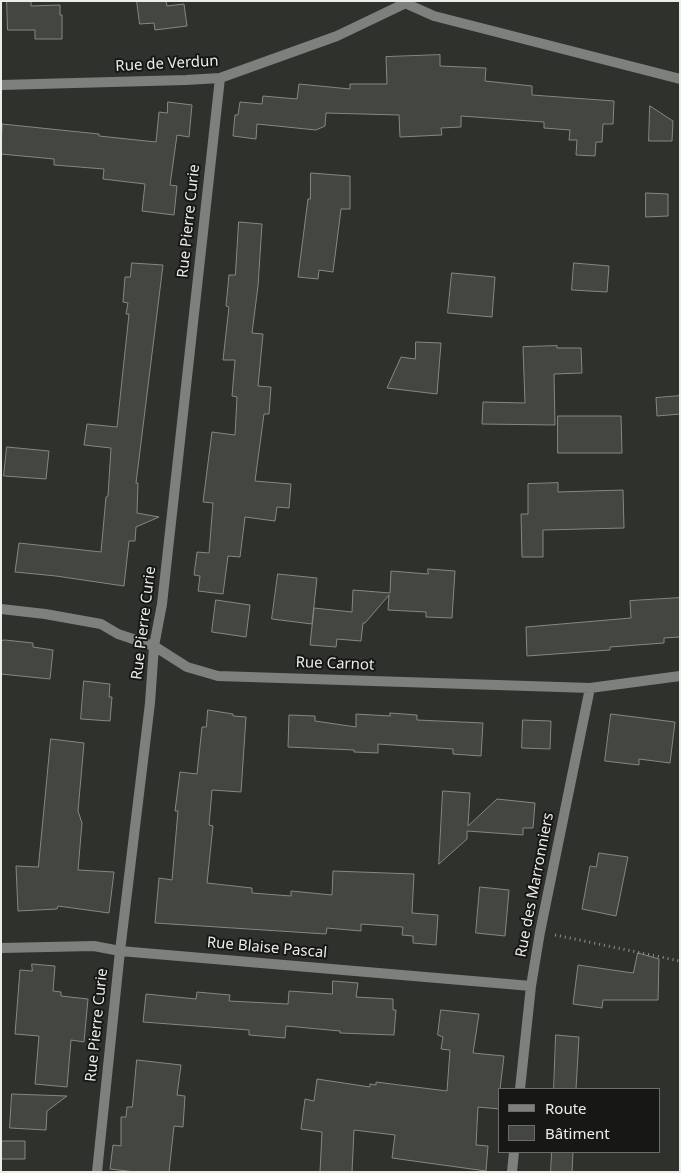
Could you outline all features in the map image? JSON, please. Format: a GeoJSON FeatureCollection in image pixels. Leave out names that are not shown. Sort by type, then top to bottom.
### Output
{"type":"FeatureCollection","features":[{"type":"Feature","properties":{"kind":"street","name":"Rue de Verdun"},"geometry":{"type":"LineString","coordinates":[[1,85],[220,78],[337,36],[408,3]]}},
{"type":"Feature","properties":{"kind":"street"},"geometry":{"type":"LineString","coordinates":[[408,3],[434,16],[680,79]]}},
{"type":"Feature","properties":{"kind":"street","name":"Rue Pierre Curie"},"geometry":{"type":"LineString","coordinates":[[97,1172],[120,951],[150,703],[154,646],[162,604],[220,78]]}},
{"type":"Feature","properties":{"kind":"street","name":"Rue Carnot"},"geometry":{"type":"LineString","coordinates":[[1,609],[45,614],[100,624],[118,634],[154,646],[187,667],[218,676],[590,688],[680,676]]}},
{"type":"Feature","properties":{"kind":"street","name":"Rue des Marronniers"},"geometry":{"type":"LineString","coordinates":[[520,1088],[531,986],[540,932],[590,688]]}},
{"type":"Feature","properties":{"kind":"street","name":"Rue Blaise Pascal"},"geometry":{"type":"LineString","coordinates":[[1,948],[94,946],[120,951],[531,986]]}},
{"type":"Feature","properties":{"kind":"street"},"geometry":{"type":"LineString","coordinates":[[512,1172],[514,1153]]}},
{"type":"Feature","properties":{"kind":"path"},"geometry":{"type":"LineString","coordinates":[[540,932],[680,961]]}},
{"type":"Feature","properties":{"kind":"building"},"geometry":{"type":"Polygon","coordinates":[[[7,1],[31,1],[31,6],[60,5],[62,39],[35,39],[35,30],[8,30],[7,1]]]}},
{"type":"Feature","properties":{"kind":"building"},"geometry":{"type":"Polygon","coordinates":[[[137,1],[166,1],[167,6],[184,4],[187,26],[155,30],[154,23],[140,24],[137,1]]]}},
{"type":"Feature","properties":{"kind":"building"},"geometry":{"type":"Polygon","coordinates":[[[440,55],[440,66],[486,68],[485,81],[532,86],[532,95],[614,101],[613,124],[603,124],[602,142],[596,142],[595,156],[576,155],[577,140],[569,140],[570,130],[544,128],[544,122],[461,116],[461,127],[441,128],[442,135],[400,137],[399,115],[326,113],[325,126],[316,130],[257,124],[256,139],[233,136],[235,115],[238,115],[240,102],[262,104],[263,96],[297,99],[299,84],[350,89],[350,84],[387,84],[386,57],[440,55]]]}},
{"type":"Feature","properties":{"kind":"building"},"geometry":{"type":"Polygon","coordinates":[[[168,102],[192,105],[189,137],[177,135],[170,185],[177,186],[174,215],[142,211],[145,184],[103,179],[104,169],[54,165],[54,159],[1,154],[2,124],[156,142],[159,112],[167,113],[168,102]]]}},
{"type":"Feature","properties":{"kind":"building"},"geometry":{"type":"Polygon","coordinates":[[[650,106],[673,121],[672,141],[649,141],[650,106]]]}},
{"type":"Feature","properties":{"kind":"building"},"geometry":{"type":"Polygon","coordinates":[[[311,173],[350,176],[350,209],[341,209],[333,272],[319,270],[318,279],[298,277],[308,199],[310,199],[311,173]]]}},
{"type":"Feature","properties":{"kind":"building"},"geometry":{"type":"Polygon","coordinates":[[[646,193],[668,194],[668,216],[646,217],[646,193]]]}},
{"type":"Feature","properties":{"kind":"building"},"geometry":{"type":"Polygon","coordinates":[[[239,222],[262,224],[258,286],[252,333],[263,334],[258,386],[271,387],[269,414],[264,414],[255,481],[291,484],[289,508],[277,507],[275,521],[245,517],[240,557],[228,556],[223,594],[198,591],[200,576],[194,575],[197,552],[209,553],[213,503],[203,502],[212,432],[235,435],[237,397],[232,396],[235,360],[223,360],[229,307],[226,306],[229,275],[235,275],[239,222]]]}},
{"type":"Feature","properties":{"kind":"building"},"geometry":{"type":"Polygon","coordinates":[[[132,263],[163,265],[136,483],[138,483],[137,513],[159,517],[136,527],[135,541],[129,541],[124,586],[15,572],[19,543],[101,552],[106,497],[108,496],[111,448],[84,445],[87,424],[117,427],[129,314],[126,314],[128,303],[123,302],[125,277],[130,277],[132,263]]]}},
{"type":"Feature","properties":{"kind":"building"},"geometry":{"type":"Polygon","coordinates":[[[574,263],[609,266],[607,292],[572,290],[574,263]]]}},
{"type":"Feature","properties":{"kind":"building"},"geometry":{"type":"Polygon","coordinates":[[[452,273],[495,277],[492,317],[448,313],[452,273]]]}},
{"type":"Feature","properties":{"kind":"building"},"geometry":{"type":"Polygon","coordinates":[[[416,342],[441,343],[437,394],[387,388],[401,357],[415,359],[416,342]]]}},
{"type":"Feature","properties":{"kind":"building"},"geometry":{"type":"Polygon","coordinates":[[[557,346],[557,348],[581,348],[582,373],[554,374],[555,425],[482,424],[483,402],[525,403],[523,347],[557,346]]]}},
{"type":"Feature","properties":{"kind":"building"},"geometry":{"type":"Polygon","coordinates":[[[680,396],[680,414],[657,416],[656,398],[680,396]]]}},
{"type":"Feature","properties":{"kind":"building"},"geometry":{"type":"Polygon","coordinates":[[[558,416],[621,416],[622,453],[558,453],[558,416]]]}},
{"type":"Feature","properties":{"kind":"building"},"geometry":{"type":"Polygon","coordinates":[[[7,447],[49,451],[46,479],[4,476],[7,447]]]}},
{"type":"Feature","properties":{"kind":"building"},"geometry":{"type":"Polygon","coordinates":[[[558,483],[558,492],[623,490],[624,528],[543,530],[543,557],[522,557],[521,514],[528,514],[528,484],[558,483]]]}},
{"type":"Feature","properties":{"kind":"building"},"geometry":{"type":"Polygon","coordinates":[[[428,569],[455,571],[452,618],[426,617],[426,612],[388,610],[389,595],[363,623],[361,641],[337,639],[336,647],[310,645],[314,608],[352,612],[353,590],[390,593],[391,571],[428,574],[428,569]]]}},
{"type":"Feature","properties":{"kind":"building"},"geometry":{"type":"Polygon","coordinates":[[[278,574],[317,578],[312,624],[272,619],[278,574]]]}},
{"type":"Feature","properties":{"kind":"building"},"geometry":{"type":"Polygon","coordinates":[[[680,598],[680,637],[664,638],[664,643],[610,647],[610,650],[527,656],[526,627],[631,618],[630,601],[680,598]]]}},
{"type":"Feature","properties":{"kind":"building"},"geometry":{"type":"Polygon","coordinates":[[[216,600],[250,605],[246,637],[212,632],[216,600]]]}},
{"type":"Feature","properties":{"kind":"building"},"geometry":{"type":"Polygon","coordinates":[[[1,641],[33,643],[33,647],[53,650],[50,679],[1,674],[1,641]]]}},
{"type":"Feature","properties":{"kind":"building"},"geometry":{"type":"Polygon","coordinates":[[[84,681],[110,684],[109,697],[112,697],[110,721],[81,719],[84,681]]]}},
{"type":"Feature","properties":{"kind":"building"},"geometry":{"type":"Polygon","coordinates":[[[208,710],[246,717],[241,792],[212,790],[209,825],[213,826],[207,883],[252,888],[252,893],[291,896],[291,891],[332,895],[333,871],[414,874],[412,913],[438,915],[436,945],[413,943],[413,936],[402,935],[403,927],[361,924],[361,931],[327,928],[326,934],[155,923],[159,878],[172,880],[178,811],[175,811],[180,772],[197,774],[202,727],[206,727],[208,710]]]}},
{"type":"Feature","properties":{"kind":"building"},"geometry":{"type":"Polygon","coordinates":[[[390,713],[417,715],[417,720],[483,723],[481,756],[453,754],[453,749],[378,744],[378,753],[288,747],[289,715],[315,716],[315,721],[356,727],[356,714],[390,716],[390,713]]]}},
{"type":"Feature","properties":{"kind":"building"},"geometry":{"type":"Polygon","coordinates":[[[611,714],[675,722],[670,763],[639,759],[639,765],[605,761],[611,714]]]}},
{"type":"Feature","properties":{"kind":"building"},"geometry":{"type":"Polygon","coordinates":[[[523,720],[551,721],[550,749],[522,748],[523,720]]]}},
{"type":"Feature","properties":{"kind":"building"},"geometry":{"type":"Polygon","coordinates":[[[51,739],[84,743],[78,811],[82,823],[78,870],[114,872],[109,913],[58,906],[57,909],[18,911],[16,866],[38,867],[51,739]]]}},
{"type":"Feature","properties":{"kind":"building"},"geometry":{"type":"Polygon","coordinates":[[[443,791],[470,793],[468,826],[497,799],[535,803],[533,828],[523,828],[523,835],[467,831],[467,839],[439,864],[443,791]]]}},
{"type":"Feature","properties":{"kind":"building"},"geometry":{"type":"Polygon","coordinates":[[[599,853],[628,857],[616,916],[582,909],[590,866],[596,867],[599,853]]]}},
{"type":"Feature","properties":{"kind":"building"},"geometry":{"type":"Polygon","coordinates":[[[480,887],[509,890],[505,936],[476,933],[480,887]]]}},
{"type":"Feature","properties":{"kind":"building"},"geometry":{"type":"Polygon","coordinates":[[[638,953],[659,959],[658,1000],[603,1000],[602,1008],[573,1004],[578,965],[633,973],[638,953]]]}},
{"type":"Feature","properties":{"kind":"building"},"geometry":{"type":"Polygon","coordinates":[[[32,964],[55,966],[53,991],[61,992],[61,996],[88,999],[84,1042],[71,1040],[67,1087],[35,1084],[39,1036],[15,1034],[20,970],[32,971],[32,964]]]}},
{"type":"Feature","properties":{"kind":"building"},"geometry":{"type":"Polygon","coordinates":[[[333,981],[358,983],[356,997],[393,999],[393,1010],[396,1010],[394,1035],[340,1033],[340,1031],[286,1026],[285,1038],[249,1035],[249,1030],[143,1022],[146,994],[196,999],[197,992],[230,995],[229,1001],[288,1004],[289,991],[332,994],[333,981]]]}},
{"type":"Feature","properties":{"kind":"building"},"geometry":{"type":"Polygon","coordinates":[[[441,1010],[479,1014],[473,1053],[504,1056],[500,1088],[498,1088],[498,1109],[478,1107],[476,1145],[488,1146],[486,1171],[392,1158],[395,1135],[354,1130],[352,1172],[320,1172],[322,1132],[301,1129],[305,1099],[314,1101],[317,1079],[370,1087],[370,1084],[376,1085],[376,1082],[447,1091],[450,1050],[441,1049],[443,1037],[438,1035],[441,1010]]]}},
{"type":"Feature","properties":{"kind":"building"},"geometry":{"type":"Polygon","coordinates":[[[556,1035],[579,1037],[576,1088],[554,1088],[556,1035]]]}},
{"type":"Feature","properties":{"kind":"building"},"geometry":{"type":"Polygon","coordinates":[[[137,1060],[181,1065],[177,1095],[185,1096],[183,1127],[174,1126],[169,1172],[135,1172],[110,1169],[113,1145],[121,1146],[121,1117],[126,1117],[127,1107],[132,1107],[137,1060]]]}},
{"type":"Feature","properties":{"kind":"building"},"geometry":{"type":"Polygon","coordinates":[[[12,1094],[67,1096],[47,1111],[46,1130],[10,1128],[12,1094]]]}},
{"type":"Feature","properties":{"kind":"building"},"geometry":{"type":"Polygon","coordinates":[[[1,1141],[25,1141],[25,1159],[1,1159],[1,1141]]]}},
{"type":"Feature","properties":{"kind":"building"},"geometry":{"type":"Polygon","coordinates":[[[552,1153],[573,1153],[572,1172],[551,1172],[552,1153]]]}}]}
